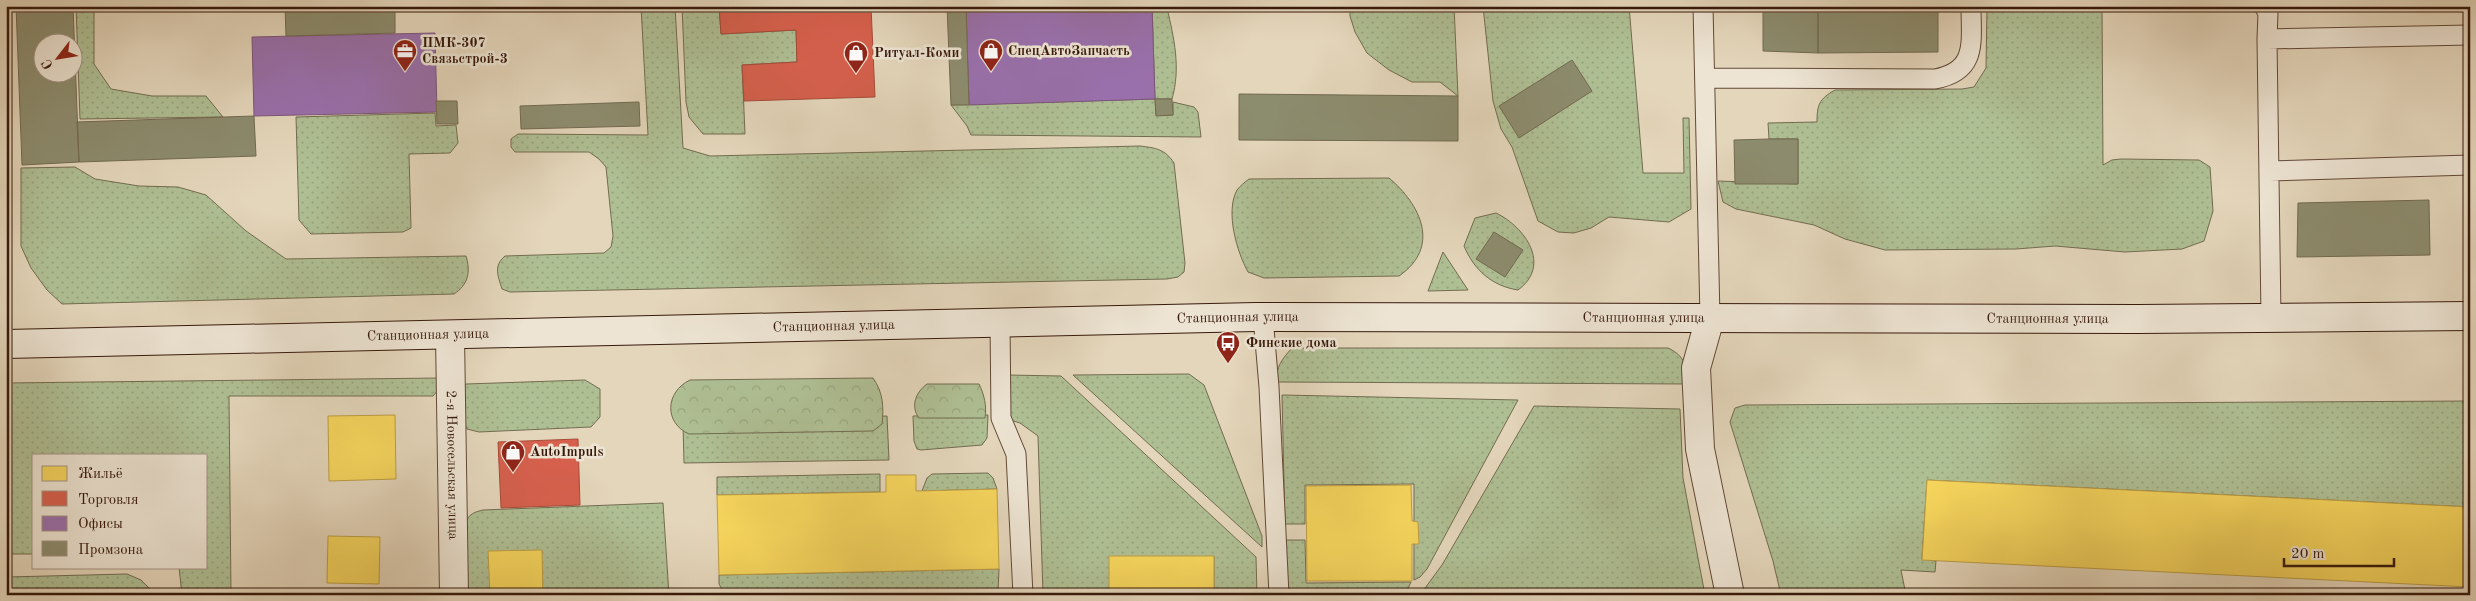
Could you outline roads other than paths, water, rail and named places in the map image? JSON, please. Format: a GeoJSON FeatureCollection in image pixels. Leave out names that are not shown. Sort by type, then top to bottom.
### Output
{"type":"FeatureCollection","features":[{"type":"Feature","properties":{"kind":"street","name":"Станционная улица"},"geometry":{"type":"LineString","coordinates":[[6,344],[1262,317],[2470,316]]}},
{"type":"Feature","properties":{"kind":"street"},"geometry":{"type":"LineString","coordinates":[[1710,318],[1696,368],[1700,449],[1730,595]]}},
{"type":"Feature","properties":{"kind":"street","name":"2-я Новосельская улица"},"geometry":{"type":"LineString","coordinates":[[450,334],[454,595]]}},
{"type":"Feature","properties":{"kind":"lane"},"geometry":{"type":"LineString","coordinates":[[1703,6],[1710,318]]}},
{"type":"Feature","properties":{"kind":"lane"},"geometry":{"type":"LineString","coordinates":[[1705,78],[1935,79],[1950,76],[1963,68],[1970,54],[1971,6]]}},
{"type":"Feature","properties":{"kind":"lane"},"geometry":{"type":"LineString","coordinates":[[2264,6],[2268,13],[2270,317]]}},
{"type":"Feature","properties":{"kind":"lane"},"geometry":{"type":"LineString","coordinates":[[2267,39],[2470,35]]}},
{"type":"Feature","properties":{"kind":"lane"},"geometry":{"type":"LineString","coordinates":[[2269,171],[2470,165]]}},
{"type":"Feature","properties":{"kind":"lane"},"geometry":{"type":"LineString","coordinates":[[1262,317],[1269,387],[1279,595]]}},
{"type":"Feature","properties":{"kind":"lane"},"geometry":{"type":"LineString","coordinates":[[1000,323],[1001,418],[1016,454],[1023,595]]}},
{"type":"Feature","properties":{"kind":"place","name":"ПМК-307 Связьстрой-3"},"geometry":{"type":"Point","coordinates":[405,72]}},
{"type":"Feature","properties":{"kind":"place","name":"СпецАвтоЗапчасть"},"geometry":{"type":"Point","coordinates":[991,72]}},
{"type":"Feature","properties":{"kind":"place","name":"Ритуал-Коми"},"geometry":{"type":"Point","coordinates":[856,74]}},
{"type":"Feature","properties":{"kind":"place","name":"Финские дома"},"geometry":{"type":"Point","coordinates":[1228,364]}},
{"type":"Feature","properties":{"kind":"place","name":"AutoImpuls"},"geometry":{"type":"Point","coordinates":[513,473]}}]}
